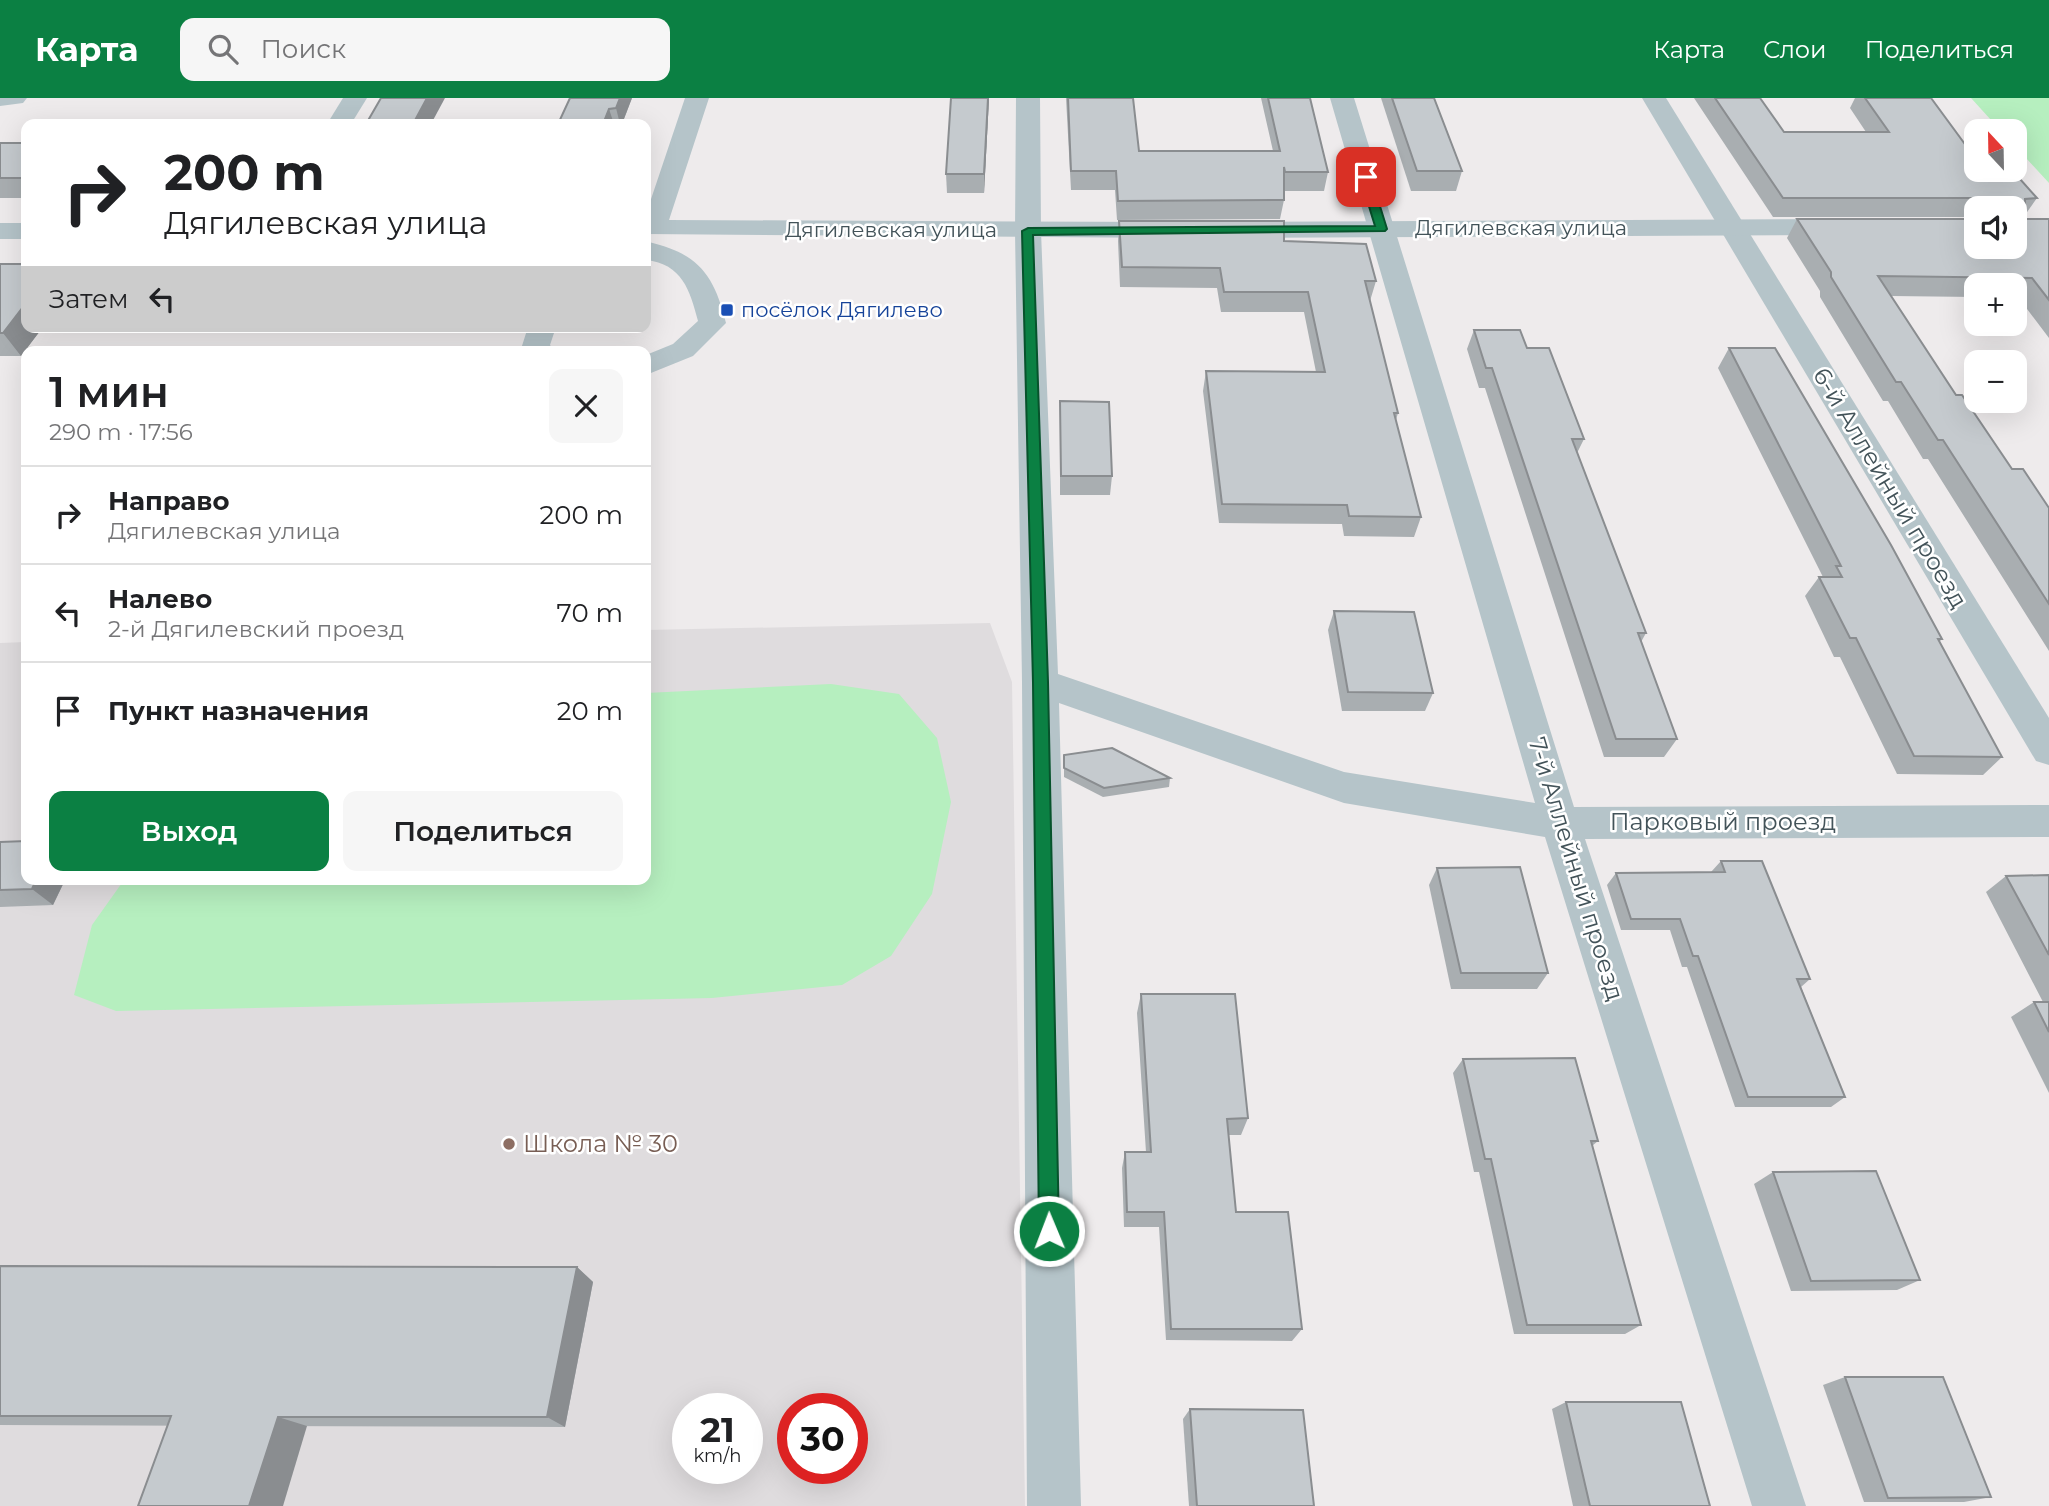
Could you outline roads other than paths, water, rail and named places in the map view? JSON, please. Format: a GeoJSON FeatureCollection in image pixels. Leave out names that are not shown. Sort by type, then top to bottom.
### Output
{"type":"FeatureCollection","features":[{"type":"Feature","properties":{"kind":"street"},"geometry":{"type":"LineString","coordinates":[[0,99],[15,98]]}},
{"type":"Feature","properties":{"kind":"street"},"geometry":{"type":"LineString","coordinates":[[342,119],[355,98]]}},
{"type":"Feature","properties":{"kind":"street"},"geometry":{"type":"LineString","coordinates":[[651,234],[697,98]]}},
{"type":"Feature","properties":{"kind":"street"},"geometry":{"type":"LineString","coordinates":[[1028,98],[1028,231],[1040,682],[1054,1506]]}},
{"type":"Feature","properties":{"kind":"street","name":"7-й Аллейный проезд"},"geometry":{"type":"LineString","coordinates":[[1342,98],[1560,823],[1779,1506]]}},
{"type":"Feature","properties":{"kind":"street","name":"6-й Аллейный проезд"},"geometry":{"type":"LineString","coordinates":[[1654,98],[2049,750]]}},
{"type":"Feature","properties":{"kind":"street","name":"Дягилевская улица"},"geometry":{"type":"LineString","coordinates":[[651,240],[1028,231],[1867,227]]}},
{"type":"Feature","properties":{"kind":"street"},"geometry":{"type":"LineString","coordinates":[[0,232],[21,232]]}},
{"type":"Feature","properties":{"kind":"street"},"geometry":{"type":"LineString","coordinates":[[651,241],[689,266],[704,286],[712,323],[683,350],[651,364]]}},
{"type":"Feature","properties":{"kind":"street","name":"Парковый проезд"},"geometry":{"type":"LineString","coordinates":[[1040,682],[1344,787],[1560,823],[2049,821]]}},
{"type":"Feature","properties":{"kind":"place","name":"посёлок Дягилево"},"geometry":{"type":"Point","coordinates":[727,310]}},
{"type":"Feature","properties":{"kind":"place","name":"Школа № 30"},"geometry":{"type":"Point","coordinates":[509,1144]}}]}
